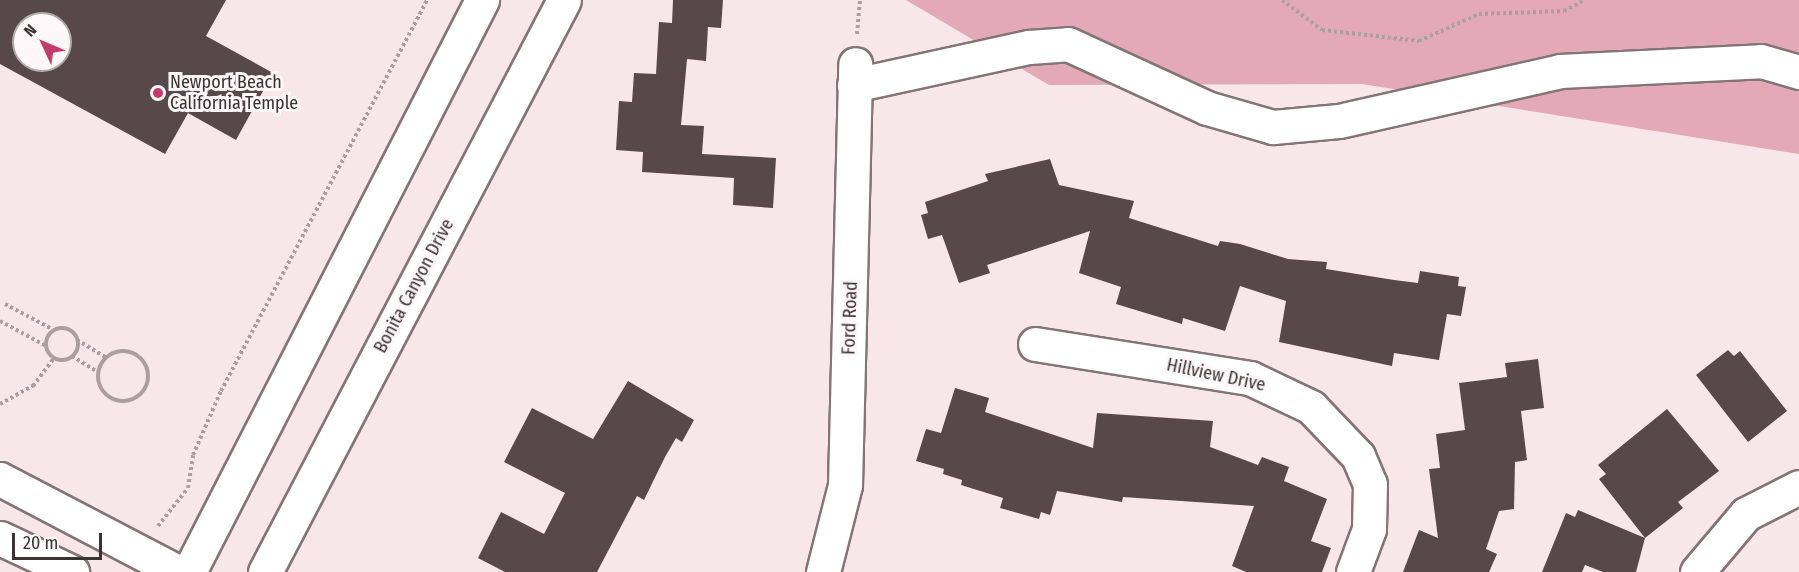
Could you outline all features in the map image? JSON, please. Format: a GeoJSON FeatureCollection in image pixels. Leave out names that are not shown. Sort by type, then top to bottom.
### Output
{"type":"FeatureCollection","features":[{"type":"Feature","properties":{"kind":"main road"},"geometry":{"type":"LineString","coordinates":[[189,572],[482,0]]}},
{"type":"Feature","properties":{"kind":"main road","name":"Bonita Canyon Drive"},"geometry":{"type":"LineString","coordinates":[[265,572],[564,0]]}},
{"type":"Feature","properties":{"kind":"main road","name":"Ford Road"},"geometry":{"type":"LineString","coordinates":[[823,572],[845,485],[854,73],[1029,47],[1068,44],[1207,108],[1273,127],[1339,121],[1560,71],[1761,60],[1799,72]]}},
{"type":"Feature","properties":{"kind":"main road","name":"Hillview Drive"},"geometry":{"type":"LineString","coordinates":[[1035,344],[1250,378],[1311,407],[1358,456],[1370,484],[1369,529],[1353,572]]}},
{"type":"Feature","properties":{"kind":"main road"},"geometry":{"type":"LineString","coordinates":[[0,479],[178,572]]}},
{"type":"Feature","properties":{"kind":"main road"},"geometry":{"type":"LineString","coordinates":[[1697,572],[1746,514],[1799,487]]}},
{"type":"Feature","properties":{"kind":"main road"},"geometry":{"type":"LineString","coordinates":[[0,538],[72,572]]}},
{"type":"Feature","properties":{"kind":"path"},"geometry":{"type":"LineString","coordinates":[[158,526],[188,488],[193,455],[220,391],[427,0]]}},
{"type":"Feature","properties":{"kind":"path"},"geometry":{"type":"LineString","coordinates":[[1282,0],[1322,30],[1419,40],[1479,14],[1564,11],[1585,0]]}},
{"type":"Feature","properties":{"kind":"path"},"geometry":{"type":"LineString","coordinates":[[4,304],[54,331],[67,329],[77,340],[106,358]]}},
{"type":"Feature","properties":{"kind":"path"},"geometry":{"type":"LineString","coordinates":[[0,321],[46,346],[54,358]]}},
{"type":"Feature","properties":{"kind":"path"},"geometry":{"type":"LineString","coordinates":[[46,346],[54,331]]}},
{"type":"Feature","properties":{"kind":"path"},"geometry":{"type":"LineString","coordinates":[[72,356],[77,340]]}},
{"type":"Feature","properties":{"kind":"path"},"geometry":{"type":"LineString","coordinates":[[123,351],[139,356],[148,371],[146,388],[134,399],[119,401],[100,388],[98,372],[106,358],[123,351]]}},
{"type":"Feature","properties":{"kind":"path"},"geometry":{"type":"LineString","coordinates":[[0,404],[33,386],[54,358],[72,356],[98,372]]}},
{"type":"Feature","properties":{"kind":"shaded area"},"geometry":{"type":"Polygon","coordinates":[[[906,0],[1799,0],[1799,154],[1362,84],[1049,85],[906,0]]]}},
{"type":"Feature","properties":{"kind":"building","name":"Newport Beach California Temple"},"geometry":{"type":"Polygon","coordinates":[[[0,0],[226,0],[206,36],[273,73],[236,140],[188,113],[165,154],[15,72],[72,72],[72,12],[12,12],[12,71],[0,64],[0,0]]]}},
{"type":"Feature","properties":{"kind":"building"},"geometry":{"type":"Polygon","coordinates":[[[673,0],[723,0],[721,28],[708,27],[706,61],[687,59],[681,125],[704,126],[702,154],[776,158],[773,208],[733,205],[734,178],[642,172],[643,152],[616,150],[619,101],[632,102],[634,73],[656,74],[659,22],[672,23],[673,0]]]}},
{"type":"Feature","properties":{"kind":"building"},"geometry":{"type":"Polygon","coordinates":[[[1050,159],[1059,185],[1134,201],[1129,218],[1218,246],[1220,241],[1240,244],[1288,259],[1327,262],[1326,269],[1394,280],[1418,283],[1420,271],[1459,277],[1458,286],[1466,287],[1461,316],[1447,314],[1439,360],[1394,353],[1392,366],[1279,342],[1286,301],[1240,286],[1225,331],[1183,318],[1182,324],[1116,304],[1121,287],[1079,273],[1090,231],[987,265],[990,273],[959,283],[942,235],[928,239],[921,215],[928,213],[925,202],[988,181],[985,174],[1050,159]]]}},
{"type":"Feature","properties":{"kind":"building"},"geometry":{"type":"Polygon","coordinates":[[[1728,350],[1734,356],[1740,351],[1787,411],[1748,442],[1696,375],[1728,350]]]}},
{"type":"Feature","properties":{"kind":"building"},"geometry":{"type":"Polygon","coordinates":[[[1538,359],[1544,408],[1521,411],[1527,460],[1515,462],[1514,509],[1499,511],[1486,549],[1497,554],[1489,572],[1403,572],[1419,530],[1438,538],[1429,469],[1440,468],[1436,434],[1465,430],[1459,383],[1507,377],[1505,363],[1538,359]]]}},
{"type":"Feature","properties":{"kind":"building"},"geometry":{"type":"Polygon","coordinates":[[[628,381],[694,420],[682,442],[676,438],[644,500],[637,496],[597,572],[505,572],[478,558],[501,512],[544,534],[565,493],[504,462],[532,408],[593,439],[628,381]]]}},
{"type":"Feature","properties":{"kind":"building"},"geometry":{"type":"Polygon","coordinates":[[[955,388],[989,398],[985,412],[1093,448],[1097,413],[1213,421],[1210,447],[1258,465],[1262,457],[1289,467],[1284,481],[1327,499],[1311,541],[1331,548],[1322,572],[1246,572],[1232,566],[1254,506],[1123,497],[1122,502],[1057,491],[1050,515],[1041,512],[1039,519],[1000,508],[1003,498],[961,485],[962,480],[943,474],[944,469],[916,461],[926,429],[941,433],[955,388]]]}},
{"type":"Feature","properties":{"kind":"building"},"geometry":{"type":"Polygon","coordinates":[[[1667,409],[1719,471],[1678,502],[1683,508],[1645,538],[1599,479],[1606,474],[1598,465],[1667,409]]]}},
{"type":"Feature","properties":{"kind":"building"},"geometry":{"type":"Polygon","coordinates":[[[1578,510],[1645,538],[1636,572],[1603,572],[1585,565],[1582,572],[1542,572],[1566,513],[1575,517],[1578,510]]]}},
{"type":"Feature","properties":{"kind":"place","name":"Newport Beach California Temple"},"geometry":{"type":"Point","coordinates":[158,93]}}]}
